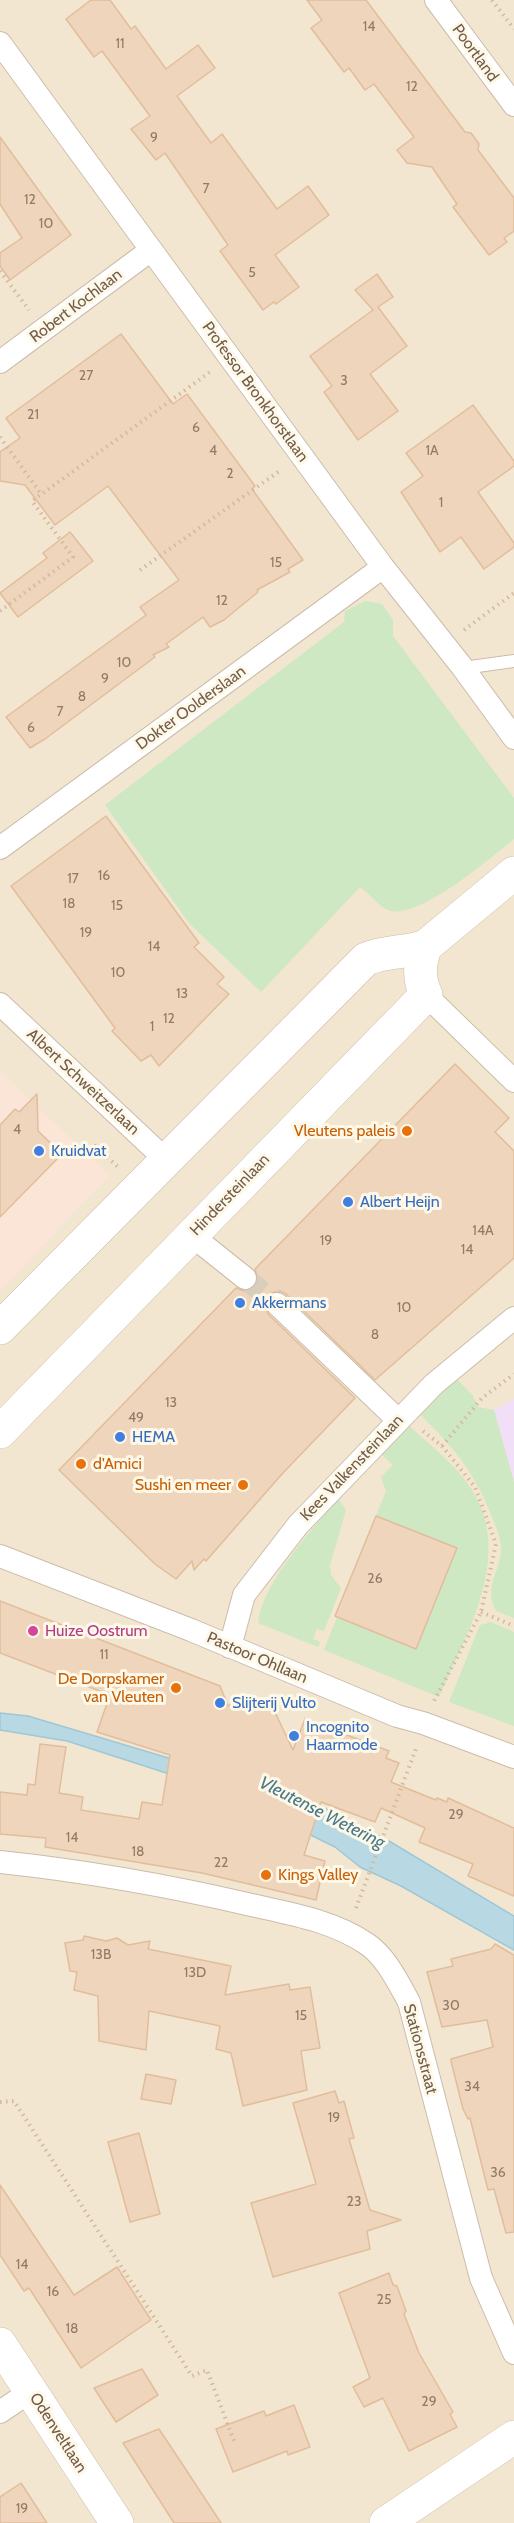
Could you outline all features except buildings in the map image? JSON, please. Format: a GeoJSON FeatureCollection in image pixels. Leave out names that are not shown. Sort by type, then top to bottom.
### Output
{"type":"FeatureCollection","features":[{"type":"Feature","properties":{"kind":"street","name":"Poortland"},"geometry":{"type":"LineString","coordinates":[[436,0],[514,105]]}},
{"type":"Feature","properties":{"kind":"street","name":"Professor Bronkhorstlaan"},"geometry":{"type":"LineString","coordinates":[[0,43],[383,567],[463,668],[514,738]]}},
{"type":"Feature","properties":{"kind":"street","name":"Robert Kochlaan"},"geometry":{"type":"LineString","coordinates":[[0,362],[151,250]]}},
{"type":"Feature","properties":{"kind":"street","name":"Dokter Oolderslaan"},"geometry":{"type":"LineString","coordinates":[[0,848],[383,567]]}},
{"type":"Feature","properties":{"kind":"street"},"geometry":{"type":"LineString","coordinates":[[0,1328],[366,958],[382,952],[414,950],[426,946],[514,873]]}},
{"type":"Feature","properties":{"kind":"street"},"geometry":{"type":"LineString","coordinates":[[426,946],[419,968],[421,985],[426,995],[514,1081]]}},
{"type":"Feature","properties":{"kind":"street","name":"Hindersteinlaan"},"geometry":{"type":"LineString","coordinates":[[0,1431],[426,995]]}},
{"type":"Feature","properties":{"kind":"street","name":"Albert Schweitzerlaan"},"geometry":{"type":"LineString","coordinates":[[0,1004],[166,1160]]}},
{"type":"Feature","properties":{"kind":"street"},"geometry":{"type":"LineString","coordinates":[[191,1235],[245,1278]]}},
{"type":"Feature","properties":{"kind":"street"},"geometry":{"type":"LineString","coordinates":[[277,1304],[398,1420]]}},
{"type":"Feature","properties":{"kind":"street","name":"Kees Valkensteinlaan"},"geometry":{"type":"LineString","coordinates":[[230,1647],[244,1595],[298,1525],[434,1384],[514,1318]]}},
{"type":"Feature","properties":{"kind":"street","name":"Pastoor Ohllaan"},"geometry":{"type":"LineString","coordinates":[[0,1556],[397,1716],[423,1723],[514,1757]]}},
{"type":"Feature","properties":{"kind":"street","name":"Stationsstraat"},"geometry":{"type":"LineString","coordinates":[[0,1862],[81,1871],[169,1886],[317,1921],[346,1931],[370,1946],[385,1962],[409,2002],[481,2278],[514,2353]]}},
{"type":"Feature","properties":{"kind":"street","name":"Odenveltlaan"},"geometry":{"type":"LineString","coordinates":[[0,2344],[117,2523]]}},
{"type":"Feature","properties":{"kind":"street"},"geometry":{"type":"LineString","coordinates":[[0,2412],[31,2391]]}},
{"type":"Feature","properties":{"kind":"street"},"geometry":{"type":"LineString","coordinates":[[386,2523],[514,2438]]}},
{"type":"Feature","properties":{"kind":"lane"},"geometry":{"type":"LineString","coordinates":[[463,668],[514,662]]}},
{"type":"Feature","properties":{"kind":"path"},"geometry":{"type":"LineString","coordinates":[[492,0],[514,28]]}},
{"type":"Feature","properties":{"kind":"path"},"geometry":{"type":"LineString","coordinates":[[0,271],[44,329]]}},
{"type":"Feature","properties":{"kind":"path"},"geometry":{"type":"LineString","coordinates":[[0,611],[73,557],[32,501],[230,358]]}},
{"type":"Feature","properties":{"kind":"path"},"geometry":{"type":"LineString","coordinates":[[0,436],[41,494]]}},
{"type":"Feature","properties":{"kind":"path"},"geometry":{"type":"LineString","coordinates":[[140,570],[302,456]]}},
{"type":"Feature","properties":{"kind":"path"},"geometry":{"type":"LineString","coordinates":[[445,645],[514,593]]}},
{"type":"Feature","properties":{"kind":"path"},"geometry":{"type":"LineString","coordinates":[[442,1446],[482,1398],[514,1374]]}},
{"type":"Feature","properties":{"kind":"path"},"geometry":{"type":"LineString","coordinates":[[346,1931],[413,1762],[423,1723],[481,1612],[496,1544],[476,1487],[442,1446],[422,1430],[398,1420]]}},
{"type":"Feature","properties":{"kind":"path"},"geometry":{"type":"LineString","coordinates":[[481,1612],[514,1626]]}},
{"type":"Feature","properties":{"kind":"path"},"geometry":{"type":"LineString","coordinates":[[0,2102],[14,2101],[192,2376],[207,2370],[234,2441]]}},
{"type":"Feature","properties":{"kind":"shaded area"},"geometry":{"type":"Polygon","coordinates":[[[0,0],[514,0],[514,2523],[0,2523],[0,0]]]}},
{"type":"Feature","properties":{"kind":"shaded area"},"geometry":{"type":"Polygon","coordinates":[[[0,1071],[110,1175],[0,1291],[0,1071]]]}},
{"type":"Feature","properties":{"kind":"shaded area"},"geometry":{"type":"Polygon","coordinates":[[[514,1399],[514,1482],[494,1410],[514,1399]]]}},
{"type":"Feature","properties":{"kind":"green space"},"geometry":{"type":"Polygon","coordinates":[[[365,601],[382,604],[393,620],[393,636],[514,798],[514,839],[453,886],[434,898],[401,911],[388,910],[381,906],[360,887],[261,992],[189,923],[105,805],[344,622],[345,611],[365,601]]]}},
{"type":"Feature","properties":{"kind":"green space"},"geometry":{"type":"Polygon","coordinates":[[[457,1379],[473,1396],[478,1407],[494,1410],[514,1482],[514,1618],[496,1611],[492,1602],[492,1586],[500,1557],[501,1543],[483,1497],[461,1459],[420,1414],[457,1379]]]}},
{"type":"Feature","properties":{"kind":"green space"},"geometry":{"type":"Polygon","coordinates":[[[408,1425],[451,1464],[466,1481],[484,1515],[488,1541],[487,1568],[481,1595],[472,1622],[439,1697],[324,1650],[337,1617],[416,1649],[457,1549],[376,1516],[386,1491],[381,1477],[393,1465],[380,1453],[408,1425]]]}},
{"type":"Feature","properties":{"kind":"green space"},"geometry":{"type":"Polygon","coordinates":[[[338,1498],[346,1510],[330,1565],[331,1575],[341,1588],[324,1631],[317,1629],[313,1639],[320,1642],[318,1647],[258,1623],[269,1590],[279,1574],[338,1498]]]}},
{"type":"Feature","properties":{"kind":"green space"},"geometry":{"type":"Polygon","coordinates":[[[491,1622],[514,1632],[514,1726],[449,1702],[480,1625],[491,1622]]]}},
{"type":"Feature","properties":{"kind":"water","name":"Vleutense Wetering"},"geometry":{"type":"Polygon","coordinates":[[[0,1713],[28,1716],[222,1774],[324,1808],[389,1841],[514,1916],[514,1950],[401,1886],[360,1867],[335,1847],[219,1790],[67,1741],[0,1730],[0,1713]]]}},
{"type":"Feature","properties":{"kind":"tunnel"},"geometry":{"type":"LineString","coordinates":[[245,1278],[277,1304]]}},
{"type":"Feature","properties":{"kind":"place","name":"Vleutens paleis"},"geometry":{"type":"Point","coordinates":[407,1131]}},
{"type":"Feature","properties":{"kind":"place","name":"Kruidvat"},"geometry":{"type":"Point","coordinates":[39,1151]}},
{"type":"Feature","properties":{"kind":"place","name":"Albert Heijn"},"geometry":{"type":"Point","coordinates":[348,1202]}},
{"type":"Feature","properties":{"kind":"place","name":"Akkermans"},"geometry":{"type":"Point","coordinates":[240,1303]}},
{"type":"Feature","properties":{"kind":"place","name":"HEMA"},"geometry":{"type":"Point","coordinates":[120,1437]}},
{"type":"Feature","properties":{"kind":"place","name":"d'Amici"},"geometry":{"type":"Point","coordinates":[81,1464]}},
{"type":"Feature","properties":{"kind":"place","name":"Sushi en meer"},"geometry":{"type":"Point","coordinates":[243,1485]}},
{"type":"Feature","properties":{"kind":"place","name":"Huize Oostrum"},"geometry":{"type":"Point","coordinates":[33,1631]}},
{"type":"Feature","properties":{"kind":"place","name":"De Dorpskamer van Vleuten"},"geometry":{"type":"Point","coordinates":[176,1688]}},
{"type":"Feature","properties":{"kind":"place","name":"Slijterij Vulto"},"geometry":{"type":"Point","coordinates":[220,1703]}},
{"type":"Feature","properties":{"kind":"place","name":"Incognito Haarmode"},"geometry":{"type":"Point","coordinates":[294,1736]}},
{"type":"Feature","properties":{"kind":"place","name":"Kings Valley"},"geometry":{"type":"Point","coordinates":[266,1875]}}]}
